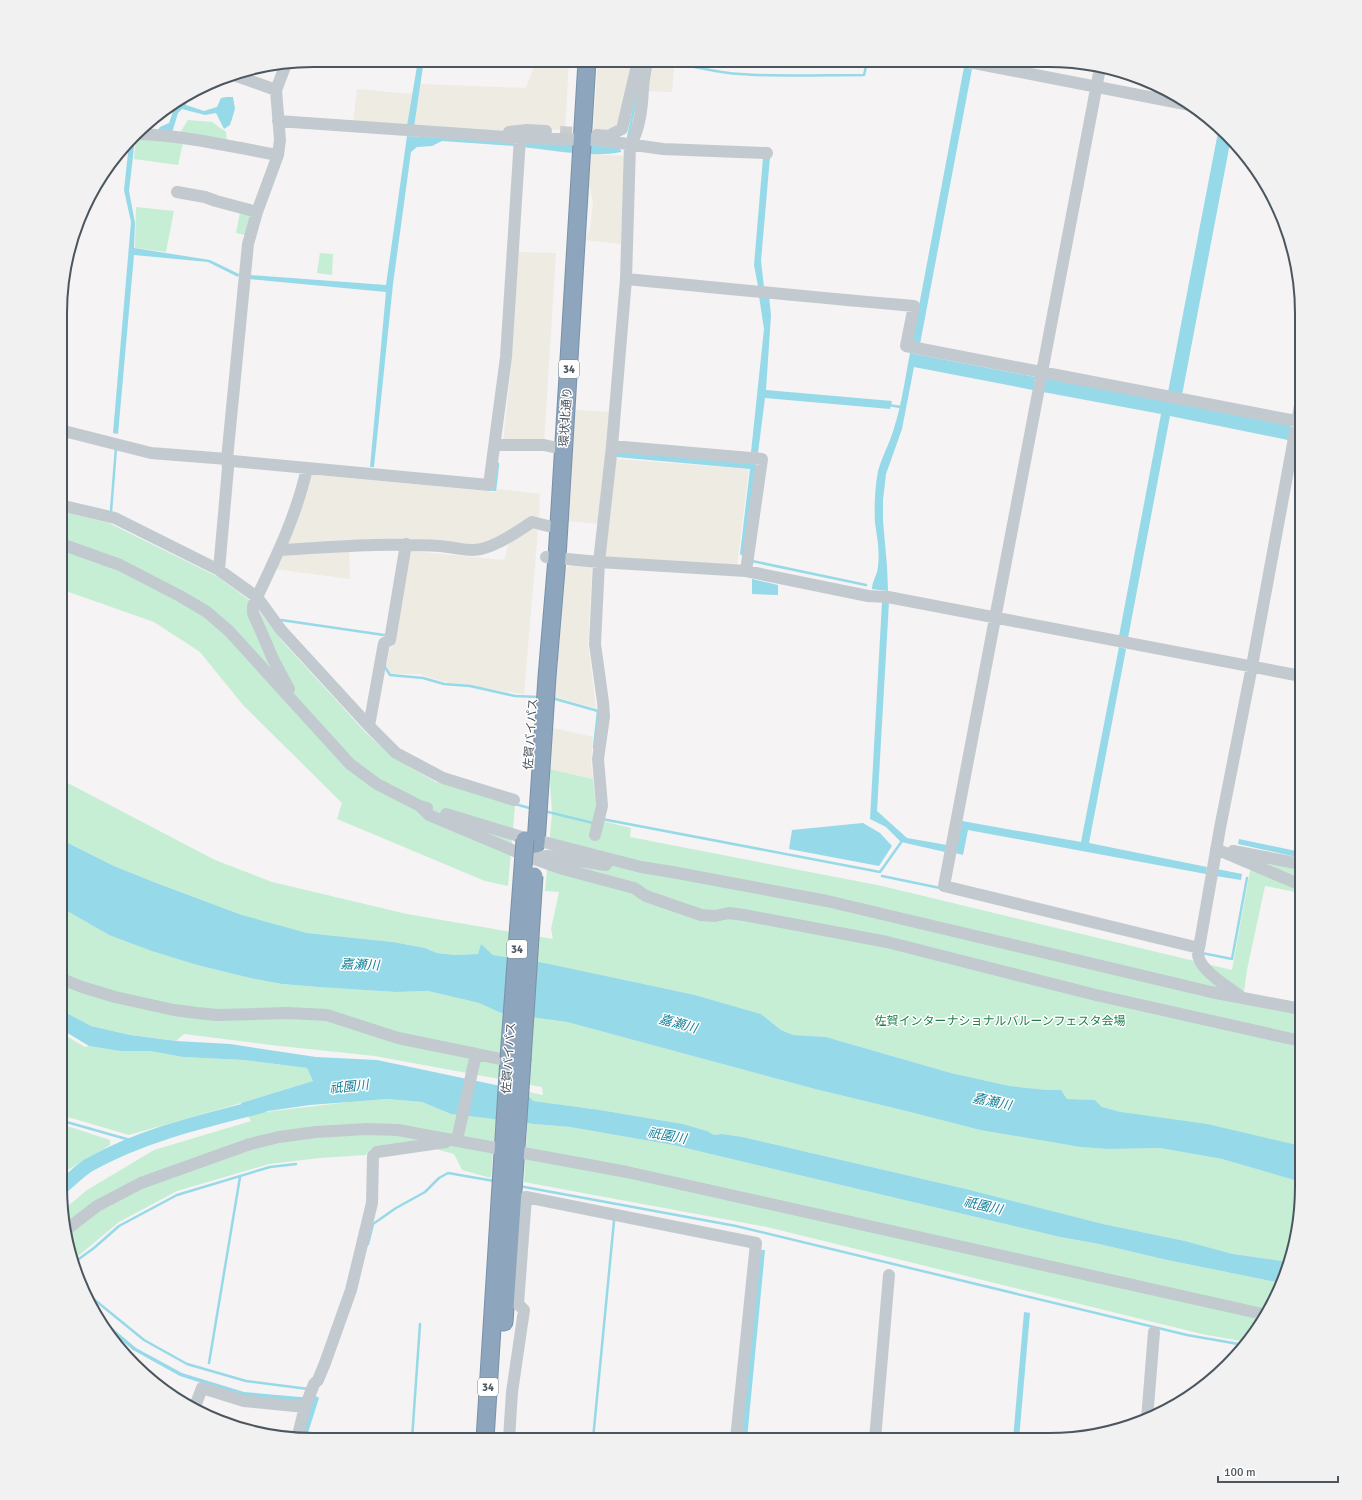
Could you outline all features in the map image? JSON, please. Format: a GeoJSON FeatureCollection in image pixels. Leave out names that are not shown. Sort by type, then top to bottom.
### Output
{"type":"FeatureCollection","features":[{"type":"Feature","properties":{"kind":"highway","name":"環状北通り"},"geometry":{"type":"LineString","coordinates":[[541,676],[551,558],[578,136],[577,67]]}},
{"type":"Feature","properties":{"kind":"highway","name":"環状北通り"},"geometry":{"type":"LineString","coordinates":[[551,558],[548,526],[552,446],[578,136],[586,67]]}},
{"type":"Feature","properties":{"kind":"highway","name":"佐賀バイパス"},"geometry":{"type":"LineString","coordinates":[[486,1433],[497,1336],[541,676]]}},
{"type":"Feature","properties":{"kind":"highway","name":"佐賀バイパス"},"geometry":{"type":"LineString","coordinates":[[496,1433],[497,1336]]}},
{"type":"Feature","properties":{"kind":"street"},"geometry":{"type":"LineString","coordinates":[[278,120],[494,136],[520,143],[578,136],[608,136],[622,129],[643,67]]}},
{"type":"Feature","properties":{"kind":"street"},"geometry":{"type":"LineString","coordinates":[[598,824],[602,806],[598,759],[604,717],[595,644],[599,562],[612,450],[626,279],[627,145],[634,139],[643,98],[644,67]]}},
{"type":"Feature","properties":{"kind":"street"},"geometry":{"type":"LineString","coordinates":[[997,67],[1176,102]]}},
{"type":"Feature","properties":{"kind":"street"},"geometry":{"type":"LineString","coordinates":[[219,570],[228,468],[227,459],[248,244],[257,212],[278,156],[280,140],[276,90],[284,69]]}},
{"type":"Feature","properties":{"kind":"street"},"geometry":{"type":"LineString","coordinates":[[1099,72],[944,886],[1199,948]]}},
{"type":"Feature","properties":{"kind":"street"},"geometry":{"type":"LineString","coordinates":[[241,78],[276,90]]}},
{"type":"Feature","properties":{"kind":"street"},"geometry":{"type":"LineString","coordinates":[[494,136],[512,131],[527,130],[663,149],[767,153]]}},
{"type":"Feature","properties":{"kind":"street"},"geometry":{"type":"LineString","coordinates":[[144,135],[212,142],[278,156]]}},
{"type":"Feature","properties":{"kind":"street"},"geometry":{"type":"LineString","coordinates":[[67,432],[151,453],[227,459],[307,472],[489,485],[499,445],[520,143]]}},
{"type":"Feature","properties":{"kind":"street"},"geometry":{"type":"LineString","coordinates":[[177,192],[205,197],[216,202],[257,212]]}},
{"type":"Feature","properties":{"kind":"street"},"geometry":{"type":"LineString","coordinates":[[626,279],[781,295],[914,306],[906,346],[1040,380],[1295,420]]}},
{"type":"Feature","properties":{"kind":"street"},"geometry":{"type":"LineString","coordinates":[[499,445],[552,446]]}},
{"type":"Feature","properties":{"kind":"street"},"geometry":{"type":"LineString","coordinates":[[1244,998],[1206,969],[1198,958],[1197,952],[1199,948],[1216,849],[1295,447]]}},
{"type":"Feature","properties":{"kind":"street"},"geometry":{"type":"LineString","coordinates":[[612,450],[762,459],[746,571]]}},
{"type":"Feature","properties":{"kind":"street"},"geometry":{"type":"LineString","coordinates":[[290,698],[290,692],[273,659],[253,613],[255,602],[280,550],[300,499],[307,472]]}},
{"type":"Feature","properties":{"kind":"street"},"geometry":{"type":"LineString","coordinates":[[67,507],[115,518],[219,570],[255,602],[369,726],[396,753],[442,778],[514,800]]}},
{"type":"Feature","properties":{"kind":"street"},"geometry":{"type":"LineString","coordinates":[[280,550],[325,548],[346,545],[406,544],[474,550],[482,549],[512,535],[532,522],[548,526]]}},
{"type":"Feature","properties":{"kind":"street"},"geometry":{"type":"LineString","coordinates":[[369,726],[384,643],[390,640],[406,544]]}},
{"type":"Feature","properties":{"kind":"street"},"geometry":{"type":"LineString","coordinates":[[67,546],[120,565],[180,596],[207,612],[230,632],[350,764],[377,784],[420,806],[531,841],[563,869],[634,888],[646,896],[701,915],[715,916],[729,913],[744,915],[887,942],[1096,995],[1295,1039]]}},
{"type":"Feature","properties":{"kind":"street"},"geometry":{"type":"LineString","coordinates":[[551,558],[746,571],[868,596],[884,597],[1295,675]]}},
{"type":"Feature","properties":{"kind":"street"},"geometry":{"type":"LineString","coordinates":[[420,806],[429,815],[641,868],[672,872],[827,901],[1244,998],[1295,1008]]}},
{"type":"Feature","properties":{"kind":"street"},"geometry":{"type":"LineString","coordinates":[[531,841],[547,856],[627,868],[641,868]]}},
{"type":"Feature","properties":{"kind":"street"},"geometry":{"type":"LineString","coordinates":[[1216,849],[1295,863]]}},
{"type":"Feature","properties":{"kind":"street"},"geometry":{"type":"LineString","coordinates":[[1216,849],[1295,882]]}},
{"type":"Feature","properties":{"kind":"street"},"geometry":{"type":"LineString","coordinates":[[67,980],[82,987],[114,997],[197,1013],[217,1015],[309,1013],[327,1015],[398,1038],[515,1062]]}},
{"type":"Feature","properties":{"kind":"street"},"geometry":{"type":"LineString","coordinates":[[457,1140],[476,1054]]}},
{"type":"Feature","properties":{"kind":"street"},"geometry":{"type":"LineString","coordinates":[[70,1227],[97,1206],[152,1178],[250,1144],[279,1137],[323,1132],[366,1129],[398,1130],[627,1172],[1260,1313]]}},
{"type":"Feature","properties":{"kind":"street"},"geometry":{"type":"LineString","coordinates":[[299,1432],[305,1407],[314,1384],[318,1380],[325,1363],[353,1283],[372,1203],[374,1156],[377,1152],[457,1140]]}},
{"type":"Feature","properties":{"kind":"street"},"geometry":{"type":"LineString","coordinates":[[509,1433],[512,1392],[524,1310],[518,1304],[526,1197],[756,1243],[737,1433]]}},
{"type":"Feature","properties":{"kind":"street"},"geometry":{"type":"LineString","coordinates":[[876,1433],[889,1275]]}},
{"type":"Feature","properties":{"kind":"street"},"geometry":{"type":"LineString","coordinates":[[1148,1412],[1154,1332]]}},
{"type":"Feature","properties":{"kind":"street"},"geometry":{"type":"LineString","coordinates":[[196,1403],[202,1388],[244,1401],[305,1407]]}},
{"type":"Feature","properties":{"kind":"shaded area"},"geometry":{"type":"Polygon","coordinates":[[[534,67],[569,67],[565,130],[518,128],[494,133],[353,123],[357,89],[410,94],[422,84],[526,88],[534,67]]]}},
{"type":"Feature","properties":{"kind":"shaded area"},"geometry":{"type":"Polygon","coordinates":[[[598,67],[634,67],[622,123],[610,131],[593,131],[598,67]]]}},
{"type":"Feature","properties":{"kind":"shaded area"},"geometry":{"type":"Polygon","coordinates":[[[650,67],[674,67],[672,92],[646,91],[650,67]]]}},
{"type":"Feature","properties":{"kind":"shaded area"},"geometry":{"type":"Polygon","coordinates":[[[591,154],[624,156],[621,244],[585,240],[590,229],[593,201],[589,185],[591,154]]]}},
{"type":"Feature","properties":{"kind":"shaded area"},"geometry":{"type":"Polygon","coordinates":[[[518,252],[556,253],[544,443],[503,443],[512,358],[518,252]]]}},
{"type":"Feature","properties":{"kind":"shaded area"},"geometry":{"type":"Polygon","coordinates":[[[574,410],[609,412],[616,459],[749,469],[737,565],[606,557],[598,524],[567,521],[574,410]]]}},
{"type":"Feature","properties":{"kind":"shaded area"},"geometry":{"type":"Polygon","coordinates":[[[308,474],[496,492],[497,489],[540,494],[539,517],[528,517],[512,531],[475,547],[349,549],[350,579],[274,569],[308,474]]]}},
{"type":"Feature","properties":{"kind":"shaded area"},"geometry":{"type":"Polygon","coordinates":[[[530,529],[538,530],[524,694],[444,682],[419,674],[391,674],[387,666],[390,648],[393,646],[411,551],[504,560],[509,542],[530,529]]]}},
{"type":"Feature","properties":{"kind":"shaded area"},"geometry":{"type":"Polygon","coordinates":[[[573,565],[592,567],[588,643],[596,708],[555,697],[565,568],[573,565]]]}},
{"type":"Feature","properties":{"kind":"shaded area"},"geometry":{"type":"Polygon","coordinates":[[[553,728],[593,737],[591,761],[593,779],[549,769],[553,728]]]}},
{"type":"Feature","properties":{"kind":"green space"},"geometry":{"type":"Polygon","coordinates":[[[188,120],[212,122],[226,132],[227,143],[179,134],[188,120]]]}},
{"type":"Feature","properties":{"kind":"green space"},"geometry":{"type":"Polygon","coordinates":[[[140,138],[183,143],[178,165],[134,159],[136,143],[140,138]]]}},
{"type":"Feature","properties":{"kind":"green space"},"geometry":{"type":"Polygon","coordinates":[[[136,207],[174,211],[166,252],[135,248],[136,207]]]}},
{"type":"Feature","properties":{"kind":"green space"},"geometry":{"type":"Polygon","coordinates":[[[240,212],[252,214],[245,235],[236,233],[240,212]]]}},
{"type":"Feature","properties":{"kind":"green space"},"geometry":{"type":"Polygon","coordinates":[[[320,253],[333,254],[332,275],[317,273],[320,253]]]}},
{"type":"Feature","properties":{"kind":"green space"},"geometry":{"type":"Polygon","coordinates":[[[67,513],[109,523],[218,577],[252,602],[283,642],[367,734],[395,759],[436,782],[515,806],[508,886],[485,881],[337,819],[342,803],[243,705],[200,652],[154,622],[67,591],[67,513]]]}},
{"type":"Feature","properties":{"kind":"green space","name":"佐賀インターナショナルバルーンフェスタ会場"},"geometry":{"type":"Polygon","coordinates":[[[549,769],[593,779],[596,808],[603,821],[631,828],[630,837],[882,886],[1232,970],[1250,871],[1257,859],[1295,867],[1295,892],[1265,886],[1247,970],[1244,992],[1295,1002],[1295,1145],[1121,1112],[1102,1107],[1095,1100],[1067,1099],[1061,1090],[1010,1086],[951,1073],[826,1037],[793,1035],[781,1030],[761,1014],[695,995],[493,955],[481,944],[479,954],[455,955],[437,953],[425,948],[393,942],[307,933],[242,915],[114,866],[67,842],[67,783],[215,860],[272,882],[407,914],[553,939],[551,929],[559,892],[545,891],[552,813],[549,769]]]}},
{"type":"Feature","properties":{"kind":"green space"},"geometry":{"type":"Polygon","coordinates":[[[67,911],[109,935],[197,965],[250,978],[282,984],[318,987],[396,992],[428,991],[479,1003],[501,1013],[567,1022],[815,1089],[980,1130],[1080,1147],[1108,1149],[1160,1148],[1222,1159],[1295,1180],[1293,1219],[1284,1261],[1233,1254],[1185,1241],[1103,1224],[966,1189],[743,1137],[722,1134],[714,1135],[707,1131],[683,1124],[600,1110],[532,1101],[524,1091],[543,1095],[542,1087],[375,1056],[184,1034],[176,1041],[130,1035],[91,1026],[67,1013],[67,911]]]}},
{"type":"Feature","properties":{"kind":"green space"},"geometry":{"type":"Polygon","coordinates":[[[67,1036],[85,1047],[89,1046],[120,1051],[150,1051],[183,1057],[244,1060],[307,1068],[313,1081],[241,1103],[129,1135],[67,1117],[67,1036]]]}},
{"type":"Feature","properties":{"kind":"green space"},"geometry":{"type":"Polygon","coordinates":[[[388,1099],[422,1102],[451,1114],[570,1127],[673,1145],[1060,1237],[1276,1282],[1270,1296],[1254,1324],[1241,1341],[1202,1334],[767,1227],[524,1182],[527,1130],[495,1126],[491,1178],[462,1170],[454,1154],[414,1143],[371,1149],[366,1155],[320,1158],[269,1164],[177,1191],[119,1222],[77,1257],[69,1219],[68,1206],[87,1190],[154,1150],[251,1121],[247,1114],[388,1099]]]}},
{"type":"Feature","properties":{"kind":"green space"},"geometry":{"type":"Polygon","coordinates":[[[67,1126],[110,1140],[110,1145],[67,1170],[67,1126]]]}},
{"type":"Feature","properties":{"kind":"water"},"geometry":{"type":"Polygon","coordinates":[[[417,67],[423,67],[414,127],[407,126],[417,67]]]}},
{"type":"Feature","properties":{"kind":"water"},"geometry":{"type":"Polygon","coordinates":[[[964,67],[972,69],[920,344],[912,343],[964,67]]]}},
{"type":"Feature","properties":{"kind":"water"},"geometry":{"type":"Polygon","coordinates":[[[233,97],[235,109],[230,125],[224,129],[216,113],[205,115],[182,109],[178,113],[172,133],[157,131],[160,127],[169,123],[174,110],[186,103],[186,105],[204,111],[217,107],[221,98],[233,97]]]}},
{"type":"Feature","properties":{"kind":"water"},"geometry":{"type":"Polygon","coordinates":[[[1218,134],[1229,146],[1182,395],[1168,392],[1218,134]]]}},
{"type":"Feature","properties":{"kind":"water"},"geometry":{"type":"Polygon","coordinates":[[[407,136],[515,142],[514,146],[442,141],[432,146],[417,147],[411,152],[393,284],[374,467],[370,467],[386,292],[249,279],[249,275],[386,285],[407,136]]]}},
{"type":"Feature","properties":{"kind":"water"},"geometry":{"type":"Polygon","coordinates":[[[523,142],[563,142],[618,148],[621,152],[610,154],[572,153],[522,147],[523,142]]]}},
{"type":"Feature","properties":{"kind":"water"},"geometry":{"type":"Polygon","coordinates":[[[134,144],[129,191],[135,223],[134,248],[210,260],[239,274],[238,277],[208,262],[134,255],[118,434],[113,433],[131,222],[124,190],[128,151],[134,144]]]}},
{"type":"Feature","properties":{"kind":"water"},"geometry":{"type":"Polygon","coordinates":[[[770,157],[761,261],[764,287],[758,286],[754,265],[763,158],[770,157]]]}},
{"type":"Feature","properties":{"kind":"water"},"geometry":{"type":"Polygon","coordinates":[[[759,296],[769,296],[771,315],[766,390],[892,401],[890,409],[765,398],[758,453],[751,452],[764,329],[759,296]]]}},
{"type":"Feature","properties":{"kind":"water"},"geometry":{"type":"Polygon","coordinates":[[[910,353],[1035,377],[1033,390],[914,367],[902,429],[886,474],[883,500],[883,521],[888,591],[872,589],[879,560],[875,523],[877,477],[897,419],[910,353]]]}},
{"type":"Feature","properties":{"kind":"water"},"geometry":{"type":"Polygon","coordinates":[[[1046,378],[1291,425],[1288,440],[1170,416],[1128,638],[1119,636],[1161,414],[1043,392],[1046,378]]]}},
{"type":"Feature","properties":{"kind":"water"},"geometry":{"type":"Polygon","coordinates":[[[617,451],[756,463],[744,557],[740,554],[750,469],[616,457],[617,451]]]}},
{"type":"Feature","properties":{"kind":"water"},"geometry":{"type":"Polygon","coordinates":[[[752,579],[778,585],[778,595],[752,594],[752,579]]]}},
{"type":"Feature","properties":{"kind":"water"},"geometry":{"type":"Polygon","coordinates":[[[882,602],[889,602],[877,811],[907,838],[947,845],[945,852],[901,842],[886,827],[870,819],[882,602]]]}},
{"type":"Feature","properties":{"kind":"water"},"geometry":{"type":"Polygon","coordinates":[[[1119,647],[1126,649],[1089,843],[1207,867],[1206,874],[968,830],[963,855],[955,853],[962,821],[1081,842],[1119,647]]]}},
{"type":"Feature","properties":{"kind":"water"},"geometry":{"type":"Polygon","coordinates":[[[863,823],[880,833],[892,846],[879,866],[789,849],[792,830],[863,823]]]}},
{"type":"Feature","properties":{"kind":"water"},"geometry":{"type":"Polygon","coordinates":[[[1239,839],[1295,851],[1295,857],[1238,844],[1239,839]]]}},
{"type":"Feature","properties":{"kind":"water","name":"嘉瀬川"},"geometry":{"type":"Polygon","coordinates":[[[67,842],[114,866],[159,884],[242,915],[307,933],[393,942],[425,948],[437,953],[455,955],[478,954],[481,944],[493,955],[544,963],[695,995],[761,1014],[781,1030],[793,1035],[826,1037],[951,1073],[1010,1086],[1061,1090],[1067,1099],[1095,1100],[1102,1107],[1121,1112],[1207,1124],[1295,1145],[1295,1180],[1222,1159],[1160,1148],[1108,1149],[1080,1147],[980,1130],[815,1089],[567,1022],[501,1013],[479,1003],[428,991],[396,992],[318,987],[282,984],[250,978],[197,965],[152,951],[109,935],[67,911],[67,842]]]}},
{"type":"Feature","properties":{"kind":"water"},"geometry":{"type":"Polygon","coordinates":[[[1217,869],[1242,874],[1241,880],[1216,876],[1217,869]]]}},
{"type":"Feature","properties":{"kind":"water"},"geometry":{"type":"Polygon","coordinates":[[[67,1013],[91,1026],[130,1035],[176,1041],[230,1044],[316,1057],[377,1060],[524,1091],[533,1101],[600,1110],[683,1124],[707,1131],[714,1135],[722,1134],[743,1137],[966,1189],[1103,1224],[1185,1241],[1233,1254],[1284,1261],[1276,1282],[1060,1237],[673,1145],[570,1127],[451,1114],[422,1102],[388,1099],[310,1105],[247,1114],[241,1103],[313,1081],[307,1068],[244,1060],[183,1057],[150,1051],[120,1051],[89,1046],[67,1033],[67,1013]]]}},
{"type":"Feature","properties":{"kind":"water"},"geometry":{"type":"Polygon","coordinates":[[[759,1250],[765,1250],[748,1433],[742,1433],[759,1250]]]}},
{"type":"Feature","properties":{"kind":"water"},"geometry":{"type":"Polygon","coordinates":[[[1024,1312],[1030,1313],[1020,1433],[1014,1433],[1024,1312]]]}},
{"type":"Feature","properties":{"kind":"water"},"geometry":{"type":"Polygon","coordinates":[[[108,1325],[136,1348],[182,1373],[244,1392],[312,1398],[314,1395],[319,1398],[308,1433],[304,1432],[309,1413],[245,1397],[180,1376],[133,1350],[119,1338],[108,1325]]]}},
{"type":"Feature","properties":{"kind":"waterway"},"geometry":{"type":"LineString","coordinates":[[695,67],[729,73],[802,76],[864,75],[866,67]]}},
{"type":"Feature","properties":{"kind":"waterway"},"geometry":{"type":"LineString","coordinates":[[628,138],[637,94]]}},
{"type":"Feature","properties":{"kind":"waterway"},"geometry":{"type":"LineString","coordinates":[[888,405],[901,407]]}},
{"type":"Feature","properties":{"kind":"waterway"},"geometry":{"type":"LineString","coordinates":[[111,511],[116,448]]}},
{"type":"Feature","properties":{"kind":"waterway"},"geometry":{"type":"LineString","coordinates":[[490,489],[495,490],[498,464]]}},
{"type":"Feature","properties":{"kind":"waterway"},"geometry":{"type":"LineString","coordinates":[[752,561],[866,585]]}},
{"type":"Feature","properties":{"kind":"waterway"},"geometry":{"type":"LineString","coordinates":[[281,620],[384,635]]}},
{"type":"Feature","properties":{"kind":"waterway"},"geometry":{"type":"LineString","coordinates":[[385,665],[390,675],[423,678],[444,684],[470,686],[515,696],[539,697]]}},
{"type":"Feature","properties":{"kind":"waterway"},"geometry":{"type":"LineString","coordinates":[[552,698],[598,711]]}},
{"type":"Feature","properties":{"kind":"waterway"},"geometry":{"type":"LineString","coordinates":[[594,748],[598,711]]}},
{"type":"Feature","properties":{"kind":"waterway"},"geometry":{"type":"LineString","coordinates":[[515,804],[533,809]]}},
{"type":"Feature","properties":{"kind":"waterway"},"geometry":{"type":"LineString","coordinates":[[544,811],[593,823]]}},
{"type":"Feature","properties":{"kind":"waterway"},"geometry":{"type":"LineString","coordinates":[[602,819],[880,872],[902,841]]}},
{"type":"Feature","properties":{"kind":"waterway"},"geometry":{"type":"LineString","coordinates":[[882,876],[940,888]]}},
{"type":"Feature","properties":{"kind":"waterway"},"geometry":{"type":"LineString","coordinates":[[1202,953],[1232,959],[1247,878]]}},
{"type":"Feature","properties":{"kind":"waterway","name":"祇園川"},"geometry":{"type":"LineString","coordinates":[[67,1183],[89,1165],[130,1145],[173,1130],[262,1106]]}},
{"type":"Feature","properties":{"kind":"waterway"},"geometry":{"type":"LineString","coordinates":[[67,1122],[137,1142]]}},
{"type":"Feature","properties":{"kind":"waterway"},"geometry":{"type":"LineString","coordinates":[[78,1260],[119,1226],[177,1195],[270,1167],[296,1164]]}},
{"type":"Feature","properties":{"kind":"waterway"},"geometry":{"type":"LineString","coordinates":[[368,1244],[373,1224],[396,1208],[425,1192],[439,1178],[448,1173],[494,1181]]}},
{"type":"Feature","properties":{"kind":"waterway"},"geometry":{"type":"LineString","coordinates":[[209,1363],[240,1177]]}},
{"type":"Feature","properties":{"kind":"waterway"},"geometry":{"type":"LineString","coordinates":[[519,1186],[736,1226],[1187,1335],[1238,1344]]}},
{"type":"Feature","properties":{"kind":"waterway"},"geometry":{"type":"LineString","coordinates":[[594,1433],[614,1221]]}},
{"type":"Feature","properties":{"kind":"waterway"},"geometry":{"type":"LineString","coordinates":[[94,1299],[144,1340],[187,1364],[246,1381],[308,1389]]}},
{"type":"Feature","properties":{"kind":"waterway"},"geometry":{"type":"LineString","coordinates":[[412,1433],[420,1324]]}},
{"type":"Feature","properties":{"kind":"tunnel"},"geometry":{"type":"LineString","coordinates":[[560,132],[589,134]]}}]}
